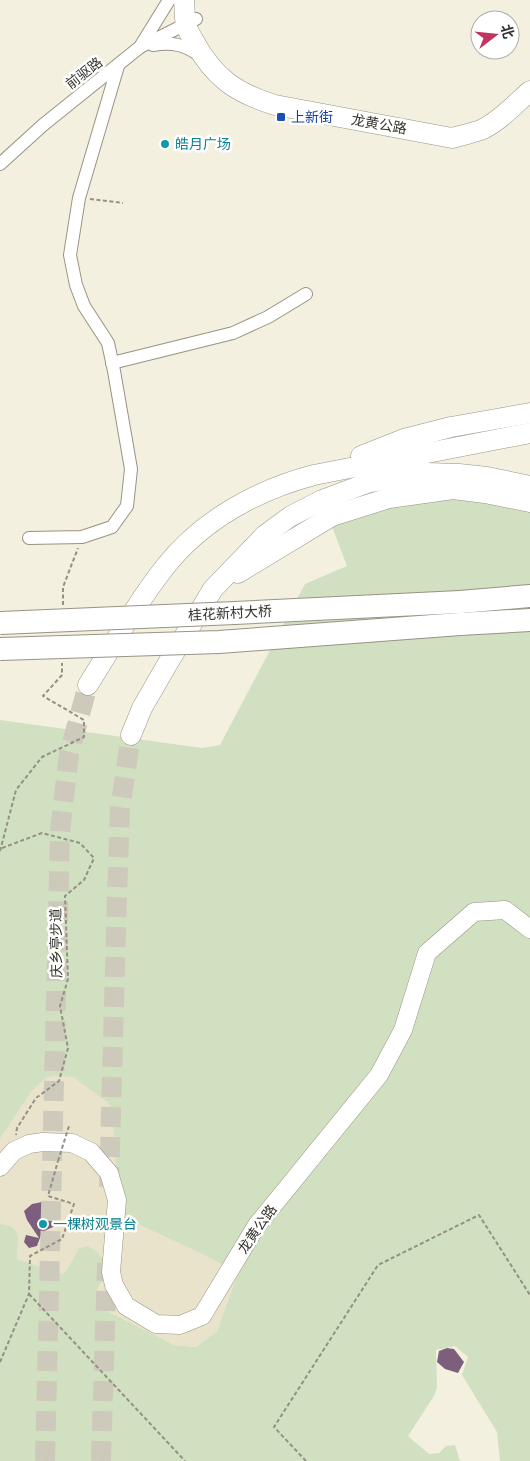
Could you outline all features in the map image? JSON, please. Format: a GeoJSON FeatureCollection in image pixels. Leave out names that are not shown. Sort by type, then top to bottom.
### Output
{"type":"FeatureCollection","features":[{"type":"Feature","properties":{"kind":"highway","name":"桂花新村大桥"},"geometry":{"type":"LineString","coordinates":[[0,623],[460,602],[525,596]]}},
{"type":"Feature","properties":{"kind":"highway","name":"桂花新村大桥"},"geometry":{"type":"LineString","coordinates":[[0,649],[219,642],[530,620]]}},
{"type":"Feature","properties":{"kind":"main road","name":"龙黄公路"},"geometry":{"type":"LineString","coordinates":[[184,0],[212,47],[223,61],[249,82],[281,93],[454,127],[469,125],[492,114],[530,81]]}},
{"type":"Feature","properties":{"kind":"main road","name":"龙黄公路"},"geometry":{"type":"LineString","coordinates":[[192,15],[205,60],[225,82],[239,92],[275,105],[452,138],[484,129],[530,92]]}},
{"type":"Feature","properties":{"kind":"main road"},"geometry":{"type":"LineString","coordinates":[[88,685],[122,629],[166,567],[188,543],[243,502],[275,487],[314,475],[404,439],[451,427],[530,413]]}},
{"type":"Feature","properties":{"kind":"main road"},"geometry":{"type":"LineString","coordinates":[[314,475],[530,433]]}},
{"type":"Feature","properties":{"kind":"main road"},"geometry":{"type":"LineString","coordinates":[[131,736],[142,708],[213,589],[264,535],[291,516],[322,500],[370,482],[427,473],[487,477],[530,486]]}},
{"type":"Feature","properties":{"kind":"main road"},"geometry":{"type":"LineString","coordinates":[[213,589],[332,516],[389,498],[453,489],[485,492],[530,502]]}},
{"type":"Feature","properties":{"kind":"main road","name":"龙黄公路"},"geometry":{"type":"LineString","coordinates":[[0,1167],[14,1151],[29,1144],[43,1142],[72,1143],[90,1152],[109,1173],[117,1200],[111,1272],[114,1285],[126,1306],[156,1324],[180,1325],[202,1316],[257,1225],[379,1075],[403,1030],[427,953],[474,912],[505,910],[530,928]]}},
{"type":"Feature","properties":{"kind":"street"},"geometry":{"type":"LineString","coordinates":[[140,47],[170,0]]}},
{"type":"Feature","properties":{"kind":"street","name":"前驱路"},"geometry":{"type":"LineString","coordinates":[[0,164],[43,125],[140,47],[192,15]]}},
{"type":"Feature","properties":{"kind":"street"},"geometry":{"type":"LineString","coordinates":[[140,47],[167,42],[191,49],[205,60]]}},
{"type":"Feature","properties":{"kind":"street"},"geometry":{"type":"LineString","coordinates":[[29,538],[82,537],[112,527],[127,506],[131,469],[108,343],[84,306],[76,285],[70,255],[79,198],[118,66]]}},
{"type":"Feature","properties":{"kind":"street"},"geometry":{"type":"LineString","coordinates":[[112,363],[233,333],[268,317],[306,294]]}},
{"type":"Feature","properties":{"kind":"path"},"geometry":{"type":"LineString","coordinates":[[79,198],[122,203]]}},
{"type":"Feature","properties":{"kind":"path"},"geometry":{"type":"LineString","coordinates":[[63,606],[63,587],[82,537]]}},
{"type":"Feature","properties":{"kind":"path"},"geometry":{"type":"LineString","coordinates":[[0,851],[16,790],[42,757],[84,738],[84,720],[43,696],[62,675],[62,655]]}},
{"type":"Feature","properties":{"kind":"path","name":"庆乡亭步道"},"geometry":{"type":"LineString","coordinates":[[2,848],[42,833],[80,844],[94,858],[84,880],[65,896],[68,979],[60,1006],[68,1048],[58,1081],[36,1098],[17,1128],[14,1151]]}},
{"type":"Feature","properties":{"kind":"path"},"geometry":{"type":"LineString","coordinates":[[0,1362],[29,1294],[30,1256],[62,1239],[74,1204],[48,1196],[69,1126]]}},
{"type":"Feature","properties":{"kind":"path"},"geometry":{"type":"LineString","coordinates":[[306,1461],[274,1428],[378,1265],[479,1215],[530,1295]]}},
{"type":"Feature","properties":{"kind":"path"},"geometry":{"type":"LineString","coordinates":[[29,1294],[185,1461]]}},
{"type":"Feature","properties":{"kind":"shaded area"},"geometry":{"type":"Polygon","coordinates":[[[54,1076],[73,1077],[108,1103],[112,1109],[118,1204],[127,1219],[238,1273],[217,1331],[196,1347],[174,1345],[99,1307],[95,1297],[107,1276],[79,1248],[63,1274],[17,1259],[16,1249],[18,1240],[0,1224],[0,1139],[31,1092],[46,1078],[54,1076]]]}},
{"type":"Feature","properties":{"kind":"green space"},"geometry":{"type":"Polygon","coordinates":[[[492,498],[530,508],[530,1461],[500,1461],[497,1432],[462,1375],[468,1357],[455,1346],[436,1350],[437,1387],[434,1396],[408,1436],[429,1454],[439,1453],[446,1446],[455,1445],[460,1461],[0,1461],[0,1224],[12,1227],[17,1234],[17,1259],[63,1274],[79,1248],[88,1246],[96,1251],[113,1270],[98,1288],[96,1298],[99,1307],[174,1345],[196,1347],[217,1331],[238,1273],[127,1219],[118,1204],[112,1109],[108,1103],[73,1077],[54,1076],[46,1078],[31,1092],[0,1139],[0,720],[202,748],[220,745],[305,584],[347,566],[331,524],[413,500],[492,498]]]}},
{"type":"Feature","properties":{"kind":"building","name":"一棵树观景台"},"geometry":{"type":"Polygon","coordinates":[[[42,1202],[51,1206],[59,1213],[60,1221],[42,1232],[37,1246],[29,1248],[24,1242],[26,1235],[39,1238],[27,1220],[24,1211],[32,1204],[42,1202]]]}},
{"type":"Feature","properties":{"kind":"building"},"geometry":{"type":"Polygon","coordinates":[[[447,1348],[454,1349],[464,1362],[458,1373],[445,1369],[437,1362],[439,1351],[447,1348]]]}},
{"type":"Feature","properties":{"kind":"tunnel"},"geometry":{"type":"LineString","coordinates":[[45,1461],[60,831],[69,754],[88,685]]}},
{"type":"Feature","properties":{"kind":"tunnel"},"geometry":{"type":"LineString","coordinates":[[109,1187],[120,809],[131,735]]}},
{"type":"Feature","properties":{"kind":"tunnel"},"geometry":{"type":"LineString","coordinates":[[101,1461],[107,1263]]}},
{"type":"Feature","properties":{"kind":"place","name":"上新街"},"geometry":{"type":"Point","coordinates":[281,117]}},
{"type":"Feature","properties":{"kind":"place","name":"皓月广场"},"geometry":{"type":"Point","coordinates":[165,144]}},
{"type":"Feature","properties":{"kind":"place","name":"一棵树观景台"},"geometry":{"type":"Point","coordinates":[43,1224]}}]}
